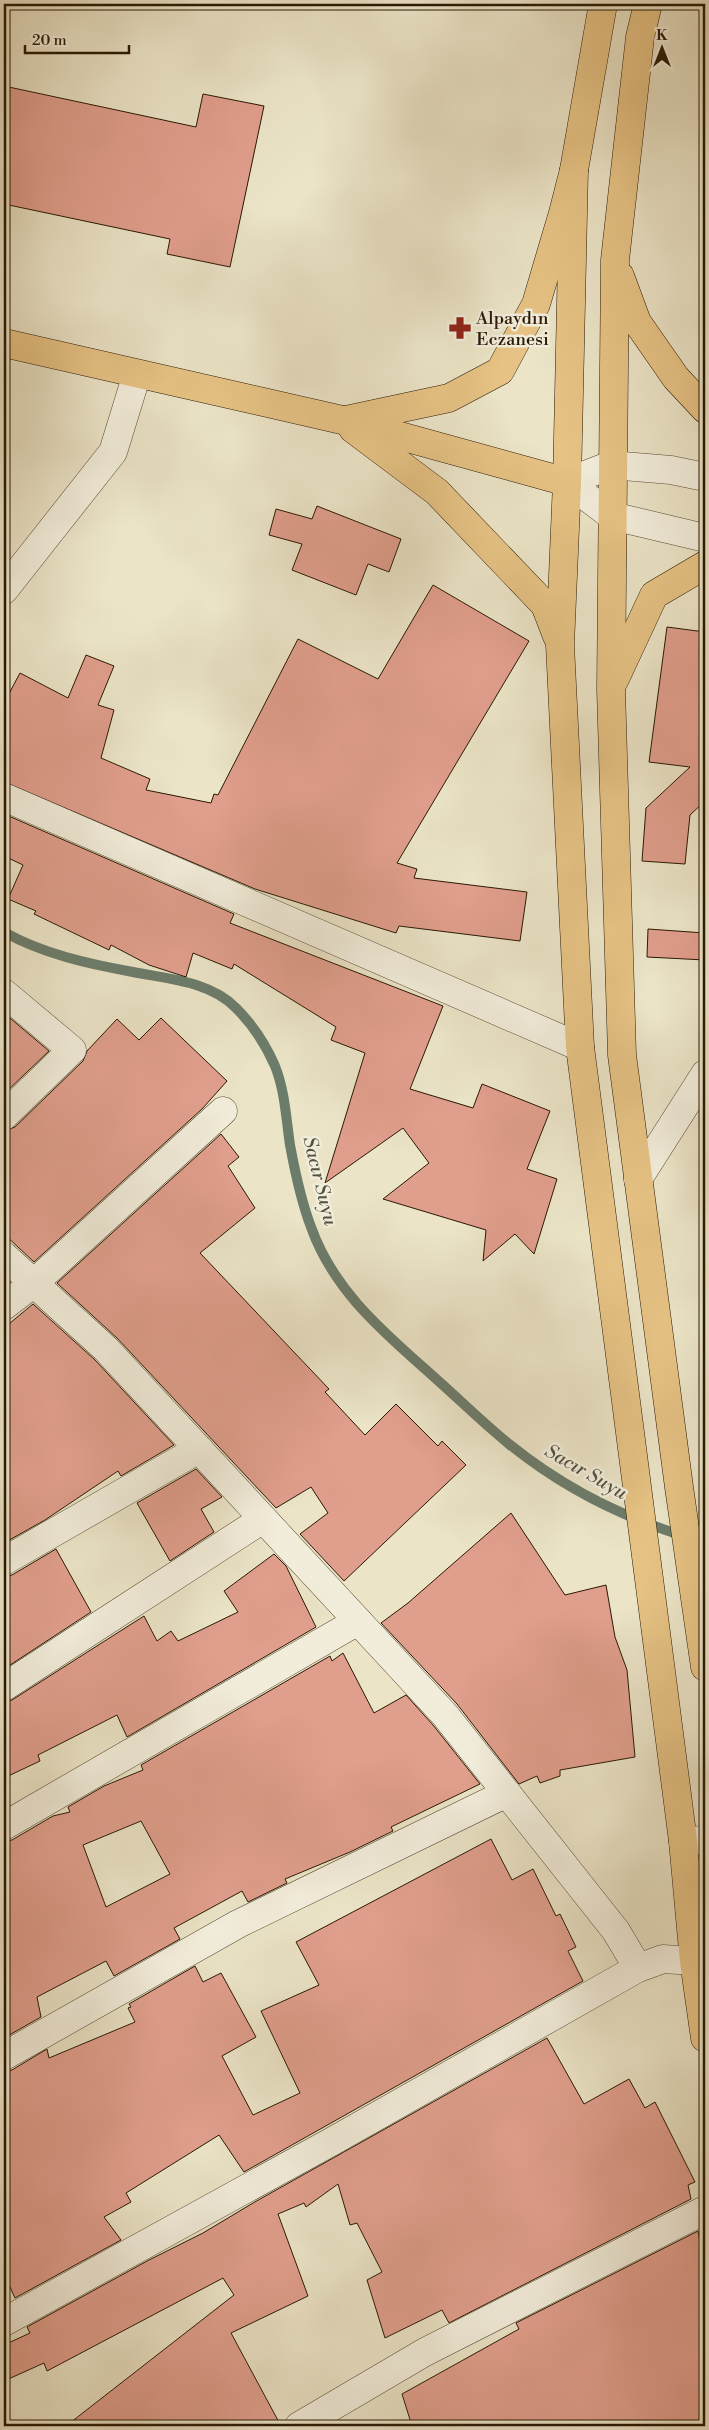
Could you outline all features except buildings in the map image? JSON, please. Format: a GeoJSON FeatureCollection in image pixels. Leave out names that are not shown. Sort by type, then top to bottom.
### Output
{"type":"FeatureCollection","features":[{"type":"Feature","properties":{"kind":"main road"},"geometry":{"type":"LineString","coordinates":[[342,420],[449,398],[500,371],[536,304],[563,213],[574,170],[603,4]]}},
{"type":"Feature","properties":{"kind":"main road"},"geometry":{"type":"LineString","coordinates":[[648,4],[640,37],[615,260],[610,689],[622,1055],[678,1487],[705,1667]]}},
{"type":"Feature","properties":{"kind":"main road"},"geometry":{"type":"LineString","coordinates":[[574,170],[567,482],[560,646],[580,1046],[648,1574],[694,1840],[694,1961],[705,2038]]}},
{"type":"Feature","properties":{"kind":"main road"},"geometry":{"type":"LineString","coordinates":[[615,260],[637,322],[676,378],[705,409]]}},
{"type":"Feature","properties":{"kind":"main road"},"geometry":{"type":"LineString","coordinates":[[4,344],[342,420],[567,482]]}},
{"type":"Feature","properties":{"kind":"main road"},"geometry":{"type":"LineString","coordinates":[[342,420],[437,492],[545,605],[560,646]]}},
{"type":"Feature","properties":{"kind":"main road"},"geometry":{"type":"LineString","coordinates":[[610,689],[654,595],[705,565]]}},
{"type":"Feature","properties":{"kind":"street"},"geometry":{"type":"LineString","coordinates":[[4,590],[112,452],[138,374]]}},
{"type":"Feature","properties":{"kind":"street"},"geometry":{"type":"LineString","coordinates":[[567,482],[612,465],[671,470],[705,477]]}},
{"type":"Feature","properties":{"kind":"street"},"geometry":{"type":"LineString","coordinates":[[567,482],[612,516],[705,538]]}},
{"type":"Feature","properties":{"kind":"street"},"geometry":{"type":"LineString","coordinates":[[4,796],[580,1046]]}},
{"type":"Feature","properties":{"kind":"street"},"geometry":{"type":"LineString","coordinates":[[4,993],[72,1050],[4,1116]]}},
{"type":"Feature","properties":{"kind":"street"},"geometry":{"type":"LineString","coordinates":[[638,1179],[705,1074]]}},
{"type":"Feature","properties":{"kind":"street"},"geometry":{"type":"LineString","coordinates":[[4,1306],[34,1283],[223,1111]]}},
{"type":"Feature","properties":{"kind":"street"},"geometry":{"type":"LineString","coordinates":[[4,1256],[106,1350],[445,1715],[616,1931],[638,1968]]}},
{"type":"Feature","properties":{"kind":"street"},"geometry":{"type":"LineString","coordinates":[[4,1561],[198,1449]]}},
{"type":"Feature","properties":{"kind":"street"},"geometry":{"type":"LineString","coordinates":[[4,1687],[263,1519]]}},
{"type":"Feature","properties":{"kind":"street"},"geometry":{"type":"LineString","coordinates":[[4,1826],[358,1621]]}},
{"type":"Feature","properties":{"kind":"street"},"geometry":{"type":"LineString","coordinates":[[4,2056],[238,1924],[506,1793]]}},
{"type":"Feature","properties":{"kind":"street"},"geometry":{"type":"LineString","coordinates":[[4,2322],[331,2142],[638,1968],[663,1959],[694,1961]]}},
{"type":"Feature","properties":{"kind":"street"},"geometry":{"type":"LineString","coordinates":[[299,2426],[425,2352],[705,2210]]}},
{"type":"Feature","properties":{"kind":"waterway","name":"Sacır Suyu"},"geometry":{"type":"LineString","coordinates":[[4,932],[50,952],[100,965],[188,982],[226,999],[248,1021],[263,1043],[275,1066],[283,1095],[296,1176],[311,1227],[333,1272],[363,1310],[397,1344],[490,1428],[531,1461],[602,1504],[652,1525],[705,1542]]}},
{"type":"Feature","properties":{"kind":"place","name":"Alpaydın Eczanesi"},"geometry":{"type":"Point","coordinates":[460,328]}}]}
